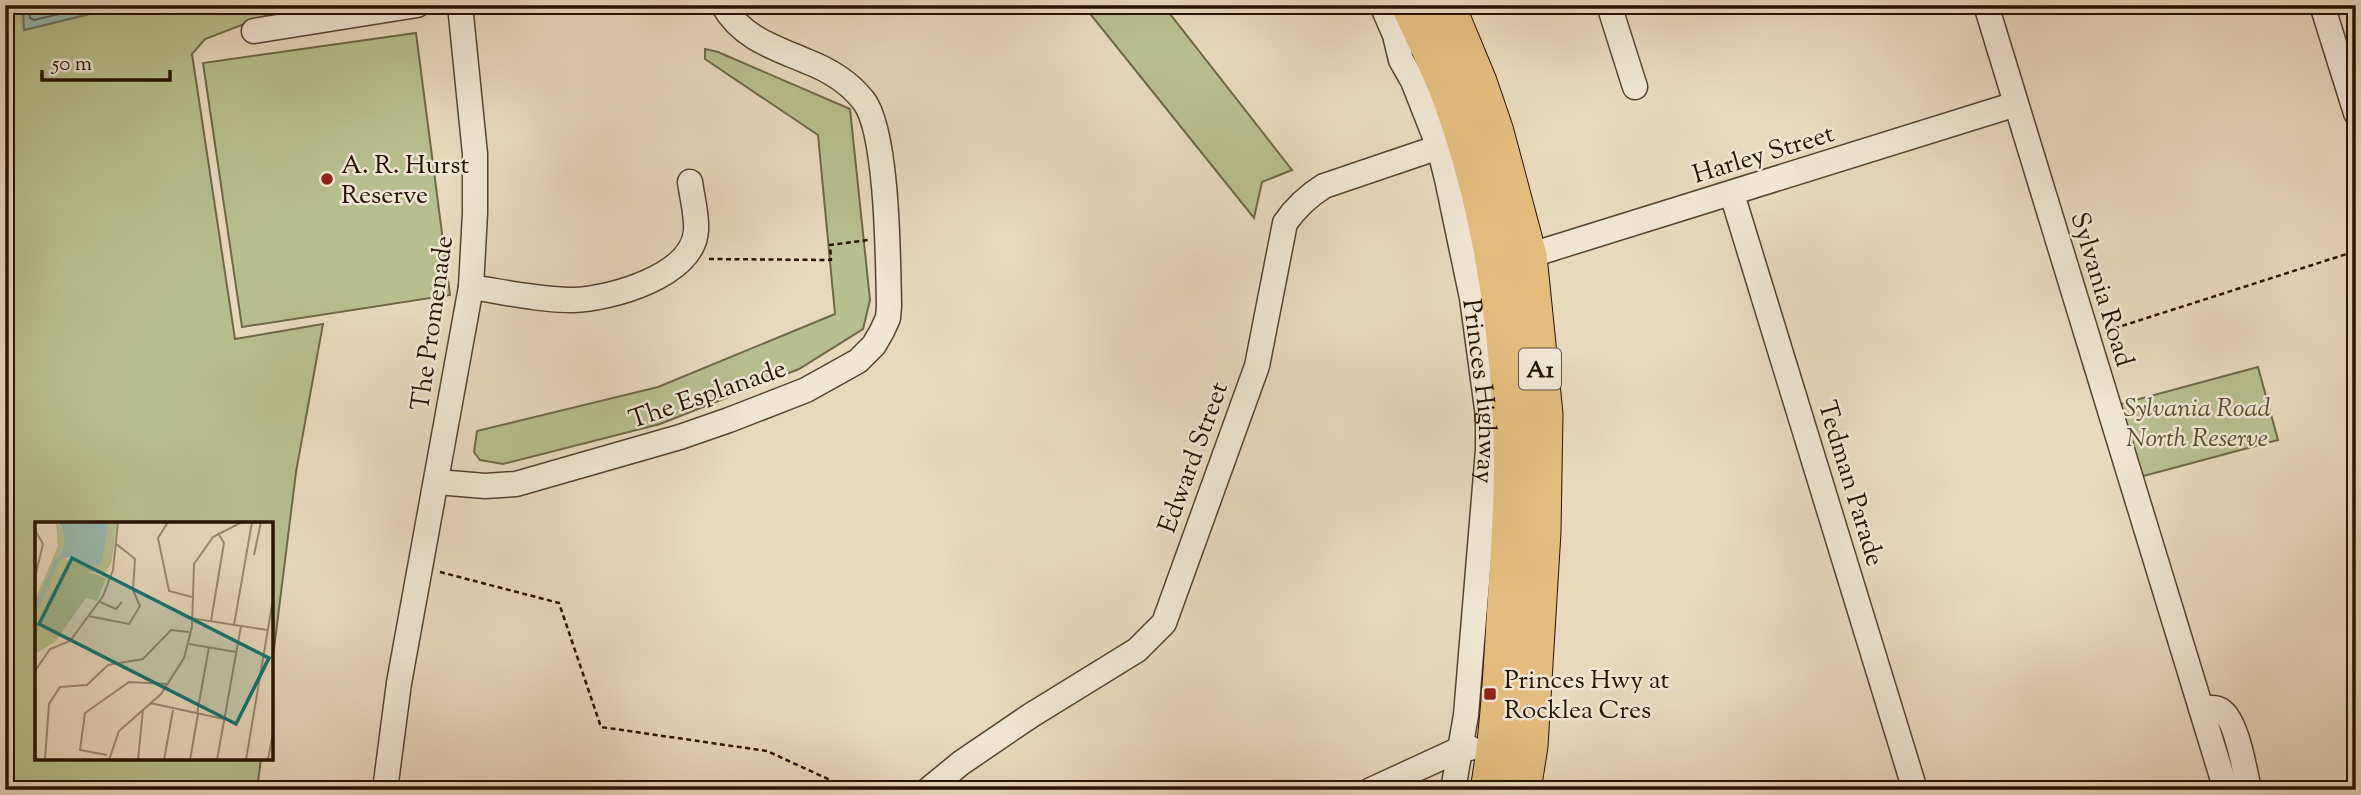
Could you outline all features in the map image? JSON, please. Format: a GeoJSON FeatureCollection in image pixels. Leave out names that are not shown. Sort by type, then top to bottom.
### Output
{"type":"FeatureCollection","features":[{"type":"Feature","properties":{"kind":"highway","name":"Princes Highway"},"geometry":{"type":"LineString","coordinates":[[1410,5],[1449,92],[1452,144],[1490,237],[1501,298],[1511,415],[1513,744],[1522,790]]}},
{"type":"Feature","properties":{"kind":"highway","name":"Princes Highway"},"geometry":{"type":"LineString","coordinates":[[1446,5],[1478,82],[1495,132],[1528,256],[1544,414],[1542,533],[1513,744],[1489,790]]}},
{"type":"Feature","properties":{"kind":"street"},"geometry":{"type":"LineString","coordinates":[[254,31],[417,5]]}},
{"type":"Feature","properties":{"kind":"street","name":"The Promenade"},"geometry":{"type":"LineString","coordinates":[[437,482],[471,287],[475,213],[475,154],[460,5]]}},
{"type":"Feature","properties":{"kind":"street","name":"The Esplanade"},"geometry":{"type":"LineString","coordinates":[[437,482],[485,486],[516,484],[680,437],[806,390],[858,360],[874,345],[888,318],[887,237],[873,116],[864,100],[836,75],[758,41],[741,29],[723,5]]}},
{"type":"Feature","properties":{"kind":"street","name":"Princes Highway"},"geometry":{"type":"LineString","coordinates":[[1382,5],[1395,35],[1401,60],[1452,144],[1461,242],[1488,416],[1488,450],[1466,715],[1453,790]]}},
{"type":"Feature","properties":{"kind":"street"},"geometry":{"type":"LineString","coordinates":[[1609,5],[1635,87]]}},
{"type":"Feature","properties":{"kind":"street","name":"Sylvania Road"},"geometry":{"type":"LineString","coordinates":[[1986,5],[2226,790]]}},
{"type":"Feature","properties":{"kind":"street"},"geometry":{"type":"LineString","coordinates":[[2322,5],[2356,113]]}},
{"type":"Feature","properties":{"kind":"street","name":"Harley Street"},"geometry":{"type":"LineString","coordinates":[[1528,256],[2016,104]]}},
{"type":"Feature","properties":{"kind":"street","name":"Edward Street"},"geometry":{"type":"LineString","coordinates":[[928,790],[961,763],[1030,716],[1137,650],[1164,623],[1257,366],[1285,223],[1300,203],[1324,186],[1452,144]]}},
{"type":"Feature","properties":{"kind":"street"},"geometry":{"type":"LineString","coordinates":[[471,287],[576,300],[625,290],[667,272],[694,254],[696,231],[690,182]]}},
{"type":"Feature","properties":{"kind":"street","name":"Tedman Parade"},"geometry":{"type":"LineString","coordinates":[[1732,194],[1915,790]]}},
{"type":"Feature","properties":{"kind":"street"},"geometry":{"type":"LineString","coordinates":[[385,790],[399,684],[437,482]]}},
{"type":"Feature","properties":{"kind":"street"},"geometry":{"type":"LineString","coordinates":[[2201,708],[2217,708],[2225,713],[2233,726],[2249,790]]}},
{"type":"Feature","properties":{"kind":"street"},"geometry":{"type":"LineString","coordinates":[[1371,790],[1458,750],[1513,744]]}},
{"type":"Feature","properties":{"kind":"path"},"geometry":{"type":"LineString","coordinates":[[694,254],[722,261],[831,261],[830,245],[887,237]]}},
{"type":"Feature","properties":{"kind":"path"},"geometry":{"type":"LineString","coordinates":[[2086,337],[2356,251]]}},
{"type":"Feature","properties":{"kind":"path"},"geometry":{"type":"LineString","coordinates":[[421,567],[559,604],[601,727],[767,751],[852,790]]}},
{"type":"Feature","properties":{"kind":"green space"},"geometry":{"type":"Polygon","coordinates":[[[5,5],[23,9],[24,30],[126,5],[319,5],[273,13],[205,39],[192,54],[235,339],[323,324],[296,472],[273,657],[273,522],[35,522],[35,760],[261,760],[257,790],[5,790],[5,5]]]}},
{"type":"Feature","properties":{"kind":"green space"},"geometry":{"type":"Polygon","coordinates":[[[1083,5],[1163,5],[1292,170],[1262,182],[1254,218],[1083,5]]]}},
{"type":"Feature","properties":{"kind":"green space","name":"A. R. Hurst Reserve"},"geometry":{"type":"Polygon","coordinates":[[[416,33],[450,295],[242,327],[203,63],[416,33]]]}},
{"type":"Feature","properties":{"kind":"green space"},"geometry":{"type":"Polygon","coordinates":[[[705,49],[718,52],[850,109],[870,300],[863,329],[799,369],[660,424],[503,464],[480,460],[474,452],[477,431],[658,387],[835,314],[818,135],[705,59],[705,49]]]}},
{"type":"Feature","properties":{"kind":"green space","name":"Sylvania Road North Reserve"},"geometry":{"type":"Polygon","coordinates":[[[2258,367],[2278,440],[2136,478],[2117,405],[2258,367]]]}},
{"type":"Feature","properties":{"kind":"water"},"geometry":{"type":"Polygon","coordinates":[[[12,5],[126,5],[24,30],[23,9],[12,5]]]}},
{"type":"Feature","properties":{"kind":"place","name":"A. R. Hurst Reserve"},"geometry":{"type":"Point","coordinates":[327,179]}},
{"type":"Feature","properties":{"kind":"place","name":"Princes Hwy at Rocklea Cres"},"geometry":{"type":"Point","coordinates":[1490,694]}}]}
